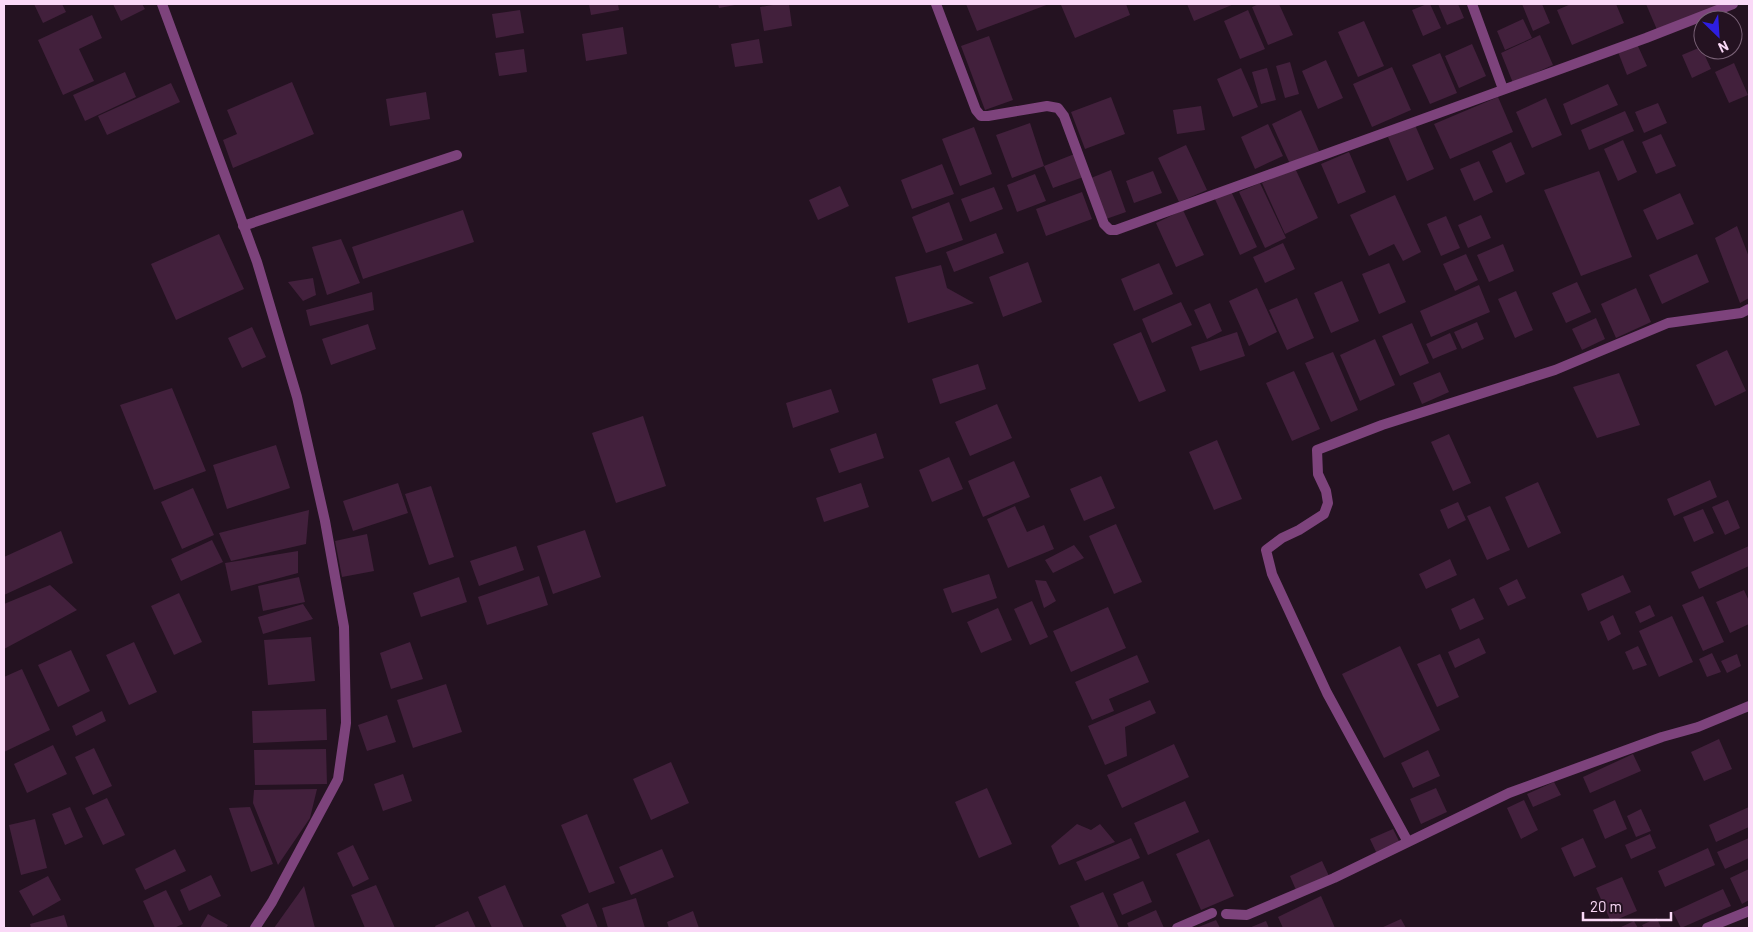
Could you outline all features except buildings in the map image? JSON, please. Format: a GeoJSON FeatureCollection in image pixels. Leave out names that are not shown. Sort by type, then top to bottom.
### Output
{"type":"FeatureCollection","features":[{"type":"Feature","properties":{"kind":"street"},"geometry":{"type":"LineString","coordinates":[[162,4],[257,262],[297,397],[325,521],[344,628],[346,723],[338,779],[272,902],[255,928]]}},
{"type":"Feature","properties":{"kind":"street"},"geometry":{"type":"LineString","coordinates":[[936,4],[976,110],[981,116],[1047,106],[1058,108],[1064,116],[1104,224],[1110,230],[1116,230],[1646,38],[1732,4]]}},
{"type":"Feature","properties":{"kind":"street"},"geometry":{"type":"LineString","coordinates":[[1472,4],[1503,89]]}},
{"type":"Feature","properties":{"kind":"street"},"geometry":{"type":"LineString","coordinates":[[243,226],[457,155]]}},
{"type":"Feature","properties":{"kind":"street"},"geometry":{"type":"LineString","coordinates":[[1408,842],[1328,693],[1272,574],[1267,558],[1266,550],[1282,538],[1324,514],[1328,503],[1326,492],[1318,474],[1317,450],[1382,425],[1555,370],[1668,323],[1749,309]]}},
{"type":"Feature","properties":{"kind":"street"},"geometry":{"type":"LineString","coordinates":[[1226,914],[1246,916],[1334,878],[1509,793],[1662,737],[1698,727],[1749,706]]}},
{"type":"Feature","properties":{"kind":"street"},"geometry":{"type":"LineString","coordinates":[[1707,928],[1749,911]]}},
{"type":"Feature","properties":{"kind":"street"},"geometry":{"type":"LineString","coordinates":[[1177,928],[1212,913]]}}]}
